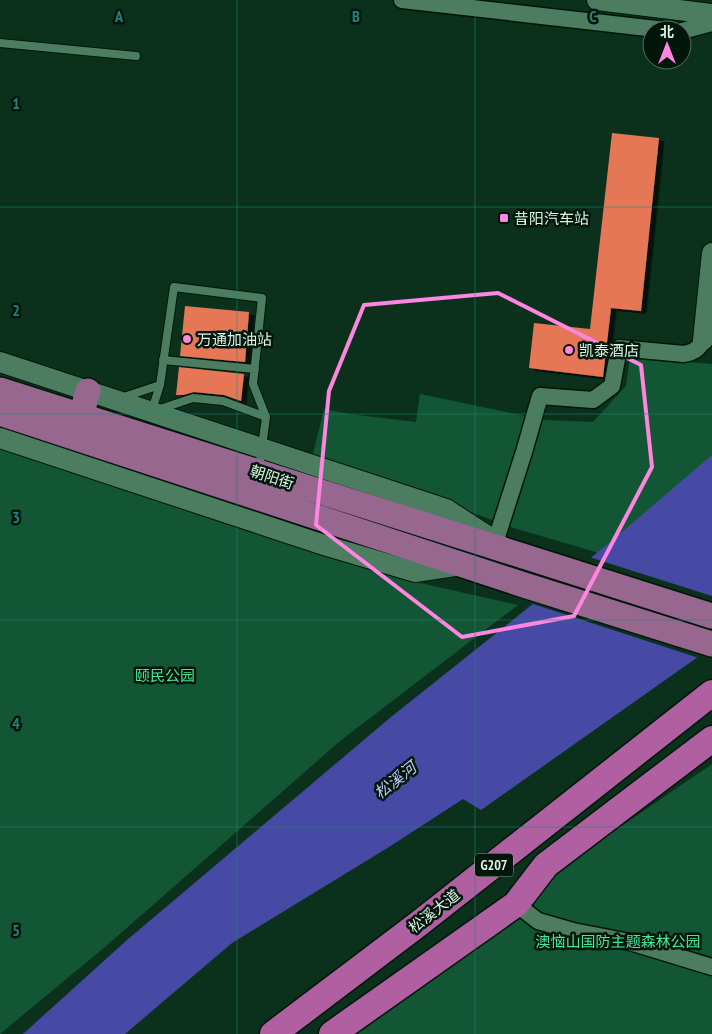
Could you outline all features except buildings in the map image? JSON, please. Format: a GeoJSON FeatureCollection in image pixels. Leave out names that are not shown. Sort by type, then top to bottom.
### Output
{"type":"FeatureCollection","features":[{"type":"Feature","properties":{"kind":"highway","name":"松溪大道"},"geometry":{"type":"LineString","coordinates":[[273,1034],[425,919],[712,694]]}},
{"type":"Feature","properties":{"kind":"highway","name":"G207"},"geometry":{"type":"LineString","coordinates":[[332,1034],[516,904],[546,865],[712,739]]}},
{"type":"Feature","properties":{"kind":"highway"},"geometry":{"type":"LineString","coordinates":[[664,776],[712,752]]}},
{"type":"Feature","properties":{"kind":"main road","name":"朝阳街"},"geometry":{"type":"LineString","coordinates":[[0,390],[501,547],[712,616]]}},
{"type":"Feature","properties":{"kind":"main road"},"geometry":{"type":"LineString","coordinates":[[81,416],[88,391]]}},
{"type":"Feature","properties":{"kind":"main road","name":"朝阳街"},"geometry":{"type":"LineString","coordinates":[[0,413],[258,472],[463,565],[712,644]]}},
{"type":"Feature","properties":{"kind":"street"},"geometry":{"type":"LineString","coordinates":[[402,0],[642,27]]}},
{"type":"Feature","properties":{"kind":"street"},"geometry":{"type":"LineString","coordinates":[[597,0],[712,14]]}},
{"type":"Feature","properties":{"kind":"street"},"geometry":{"type":"LineString","coordinates":[[692,28],[712,23]]}},
{"type":"Feature","properties":{"kind":"street"},"geometry":{"type":"LineString","coordinates":[[501,547],[540,396],[593,400],[612,386],[619,348],[684,354],[693,352],[700,347],[703,340],[712,253]]}},
{"type":"Feature","properties":{"kind":"street"},"geometry":{"type":"LineString","coordinates":[[0,362],[151,412],[258,472]]}},
{"type":"Feature","properties":{"kind":"street"},"geometry":{"type":"LineString","coordinates":[[0,438],[327,546],[415,572],[463,565]]}},
{"type":"Feature","properties":{"kind":"street"},"geometry":{"type":"LineString","coordinates":[[516,904],[538,921],[573,931],[630,942],[712,967]]}},
{"type":"Feature","properties":{"kind":"lane"},"geometry":{"type":"LineString","coordinates":[[0,42],[136,56]]}},
{"type":"Feature","properties":{"kind":"lane"},"geometry":{"type":"LineString","coordinates":[[151,412],[160,385],[174,287],[262,298],[253,384],[266,416],[258,472]]}},
{"type":"Feature","properties":{"kind":"lane"},"geometry":{"type":"LineString","coordinates":[[163,360],[255,368]]}},
{"type":"Feature","properties":{"kind":"lane"},"geometry":{"type":"LineString","coordinates":[[115,400],[160,385]]}},
{"type":"Feature","properties":{"kind":"lane"},"geometry":{"type":"LineString","coordinates":[[151,412],[194,398],[223,401],[266,416]]}},
{"type":"Feature","properties":{"kind":"highlighted area"},"geometry":{"type":"Polygon","coordinates":[[[498,293],[641,365],[652,467],[574,616],[462,637],[316,525],[329,391],[364,305],[498,293]]]}},
{"type":"Feature","properties":{"kind":"green space"},"geometry":{"type":"Polygon","coordinates":[[[630,357],[712,364],[712,478],[616,558],[514,528],[313,454],[324,409],[416,422],[420,394],[544,420],[593,422],[626,386],[630,357]]]}},
{"type":"Feature","properties":{"kind":"green space","name":"颐民公园"},"geometry":{"type":"Polygon","coordinates":[[[0,448],[420,583],[518,605],[340,741],[105,947],[0,1034],[0,448]]]}},
{"type":"Feature","properties":{"kind":"green space","name":"澳恼山国防主题森林公园"},"geometry":{"type":"Polygon","coordinates":[[[712,764],[712,1034],[333,1034],[461,936],[712,764]]]}},
{"type":"Feature","properties":{"kind":"water","name":"松溪河"},"geometry":{"type":"Polygon","coordinates":[[[712,455],[712,647],[481,810],[463,799],[389,847],[232,943],[125,1034],[23,1034],[127,940],[391,717],[608,544],[712,455]]]}},
{"type":"Feature","properties":{"kind":"pier"},"geometry":{"type":"Polygon","coordinates":[[[589,557],[712,596],[712,651],[702,659],[530,603],[589,557]]]}},
{"type":"Feature","properties":{"kind":"place","name":"昔阳汽车站"},"geometry":{"type":"Point","coordinates":[504,218]}},
{"type":"Feature","properties":{"kind":"place","name":"万通加油站"},"geometry":{"type":"Point","coordinates":[187,339]}},
{"type":"Feature","properties":{"kind":"place","name":"凯泰酒店"},"geometry":{"type":"Point","coordinates":[569,350]}}]}
